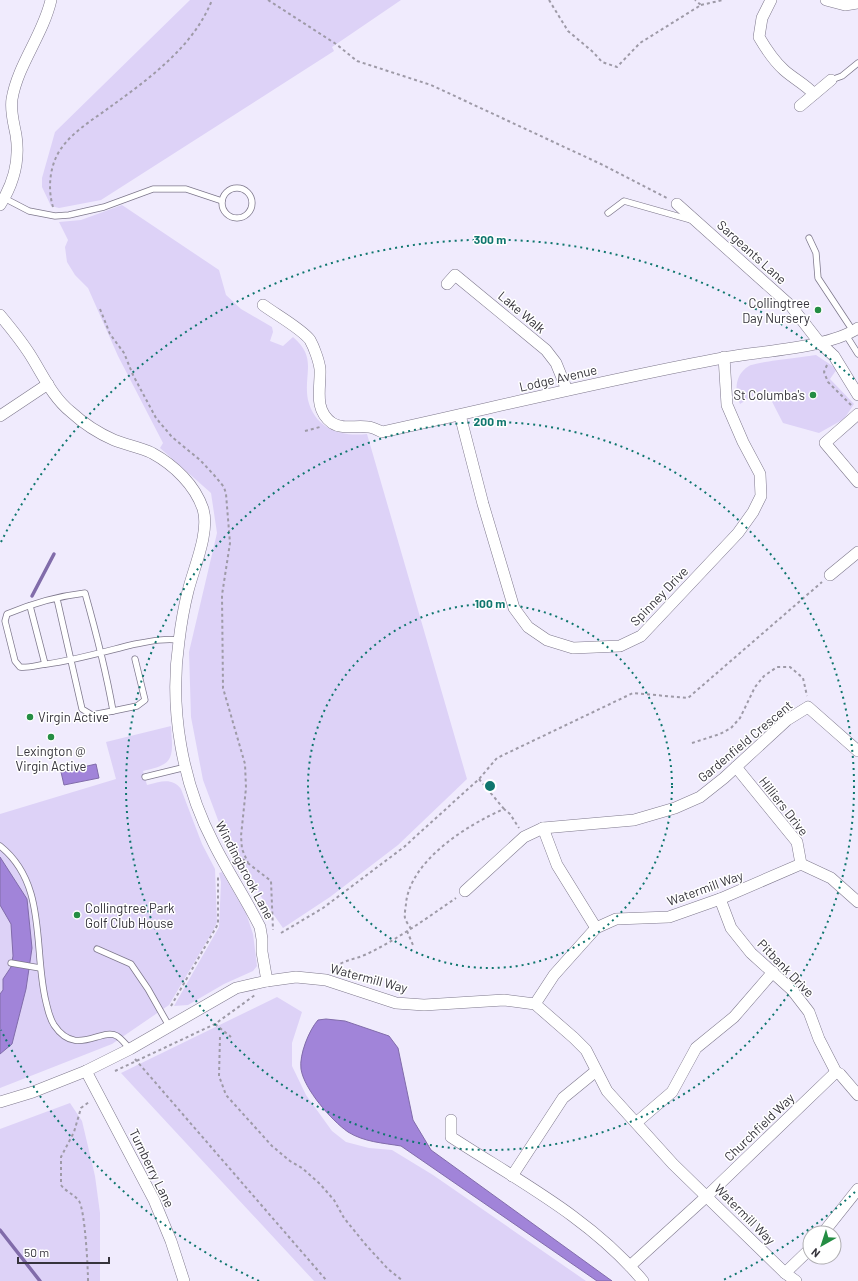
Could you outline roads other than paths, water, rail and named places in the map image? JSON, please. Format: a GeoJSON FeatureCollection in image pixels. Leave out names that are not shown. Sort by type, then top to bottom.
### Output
{"type":"FeatureCollection","features":[{"type":"Feature","properties":{"kind":"street"},"geometry":{"type":"LineString","coordinates":[[2,201],[18,164],[6,101],[48,15],[51,0]]}},
{"type":"Feature","properties":{"kind":"street"},"geometry":{"type":"LineString","coordinates":[[771,0],[762,18],[759,37],[772,58],[785,71],[805,84],[814,94]]}},
{"type":"Feature","properties":{"kind":"street"},"geometry":{"type":"LineString","coordinates":[[826,0],[845,5],[858,3]]}},
{"type":"Feature","properties":{"kind":"street"},"geometry":{"type":"LineString","coordinates":[[800,106],[831,80]]}},
{"type":"Feature","properties":{"kind":"street","name":"Sargeants Lane"},"geometry":{"type":"LineString","coordinates":[[677,204],[791,306],[819,342],[834,356],[858,395]]}},
{"type":"Feature","properties":{"kind":"street","name":"Lake Walk"},"geometry":{"type":"LineString","coordinates":[[447,284],[455,275],[546,350],[556,364],[567,390]]}},
{"type":"Feature","properties":{"kind":"street","name":"Lodge Avenue"},"geometry":{"type":"LineString","coordinates":[[264,305],[309,340],[320,369],[318,380],[319,400],[324,415],[333,423],[351,428],[368,427],[382,432],[567,390],[724,357],[819,342],[852,331]]}},
{"type":"Feature","properties":{"kind":"street","name":"Windingbrook Lane"},"geometry":{"type":"LineString","coordinates":[[0,315],[28,352],[48,384],[69,411],[91,428],[115,440],[151,453],[176,470],[193,489],[203,510],[204,534],[188,591],[179,640],[175,692],[177,722],[186,767],[202,818],[213,843],[260,927],[262,952],[267,980]]}},
{"type":"Feature","properties":{"kind":"street","name":"Spinney Drive"},"geometry":{"type":"LineString","coordinates":[[460,415],[483,504],[514,608],[528,627],[547,640],[573,648],[620,646],[641,636],[738,533],[753,512],[761,496],[760,474],[742,442],[727,405],[724,357]]}},
{"type":"Feature","properties":{"kind":"street"},"geometry":{"type":"LineString","coordinates":[[0,416],[48,384]]}},
{"type":"Feature","properties":{"kind":"street"},"geometry":{"type":"LineString","coordinates":[[855,411],[824,443],[858,482]]}},
{"type":"Feature","properties":{"kind":"street"},"geometry":{"type":"LineString","coordinates":[[830,575],[858,552]]}},
{"type":"Feature","properties":{"kind":"street","name":"Gardenfield Crescent"},"geometry":{"type":"LineString","coordinates":[[465,891],[524,837],[542,828],[634,820],[675,808],[700,797],[736,768],[788,720],[808,707],[858,751]]}},
{"type":"Feature","properties":{"kind":"street","name":"Hilliers Drive"},"geometry":{"type":"LineString","coordinates":[[736,768],[797,842],[801,864]]}},
{"type":"Feature","properties":{"kind":"street"},"geometry":{"type":"LineString","coordinates":[[542,828],[557,865],[596,928]]}},
{"type":"Feature","properties":{"kind":"street"},"geometry":{"type":"LineString","coordinates":[[801,864],[831,878],[858,902]]}},
{"type":"Feature","properties":{"kind":"street","name":"Watermill Way"},"geometry":{"type":"LineString","coordinates":[[535,1004],[554,975],[596,928],[616,919],[669,917],[720,899],[801,864]]}},
{"type":"Feature","properties":{"kind":"street","name":"Pitbank Drive"},"geometry":{"type":"LineString","coordinates":[[720,899],[731,928],[751,952],[792,990],[809,1012],[819,1038],[836,1072],[840,1074],[858,1095]]}},
{"type":"Feature","properties":{"kind":"street"},"geometry":{"type":"LineString","coordinates":[[637,1122],[672,1092],[696,1048],[734,1017],[773,972]]}},
{"type":"Feature","properties":{"kind":"street","name":"Watermill Way"},"geometry":{"type":"LineString","coordinates":[[267,980],[296,976],[326,980],[396,1003],[424,1005],[504,1000],[535,1004],[586,1050],[607,1091],[674,1164],[785,1273],[796,1281]]}},
{"type":"Feature","properties":{"kind":"street"},"geometry":{"type":"LineString","coordinates":[[0,1102],[33,1092],[86,1071],[130,1049],[236,988],[267,980]]}},
{"type":"Feature","properties":{"kind":"street","name":"Turnberry Lane"},"geometry":{"type":"LineString","coordinates":[[86,1071],[154,1200],[171,1241],[184,1281]]}},
{"type":"Feature","properties":{"kind":"street"},"geometry":{"type":"LineString","coordinates":[[512,1176],[563,1098],[596,1071]]}},
{"type":"Feature","properties":{"kind":"street","name":"Churchfield Way"},"geometry":{"type":"LineString","coordinates":[[630,1266],[707,1196],[836,1072]]}},
{"type":"Feature","properties":{"kind":"street"},"geometry":{"type":"LineString","coordinates":[[451,1120],[451,1137],[579,1220],[630,1266],[643,1281]]}},
{"type":"Feature","properties":{"kind":"street"},"geometry":{"type":"LineString","coordinates":[[829,1225],[858,1189]]}},
{"type":"Feature","properties":{"kind":"street"},"geometry":{"type":"LineString","coordinates":[[785,1273],[802,1257]]}},
{"type":"Feature","properties":{"kind":"lane"},"geometry":{"type":"LineString","coordinates":[[831,80],[842,76],[858,63]]}},
{"type":"Feature","properties":{"kind":"lane"},"geometry":{"type":"LineString","coordinates":[[2,201],[29,211],[55,216],[69,215],[104,207],[153,189],[186,189],[222,201]]}},
{"type":"Feature","properties":{"kind":"lane"},"geometry":{"type":"LineString","coordinates":[[240,189],[248,194],[252,204],[245,216],[235,218],[226,214],[222,206],[222,201],[223,196],[231,190],[240,189]]}},
{"type":"Feature","properties":{"kind":"lane"},"geometry":{"type":"LineString","coordinates":[[608,213],[624,201],[699,223]]}},
{"type":"Feature","properties":{"kind":"lane"},"geometry":{"type":"LineString","coordinates":[[809,238],[816,253],[818,278],[852,331],[858,354]]}},
{"type":"Feature","properties":{"kind":"lane"},"geometry":{"type":"LineString","coordinates":[[113,711],[101,652],[91,610],[85,593],[30,606],[7,614],[3,617],[6,621],[16,661],[20,667],[29,668],[71,659],[101,652],[158,639],[179,640]]}},
{"type":"Feature","properties":{"kind":"lane"},"geometry":{"type":"LineString","coordinates":[[57,599],[82,709],[92,714],[137,706],[145,700],[135,659]]}},
{"type":"Feature","properties":{"kind":"lane"},"geometry":{"type":"LineString","coordinates":[[30,606],[45,664]]}},
{"type":"Feature","properties":{"kind":"lane"},"geometry":{"type":"LineString","coordinates":[[145,777],[186,767]]}},
{"type":"Feature","properties":{"kind":"lane"},"geometry":{"type":"LineString","coordinates":[[0,846],[9,853],[22,872],[35,906],[41,983],[49,1013],[59,1032],[75,1040],[84,1041],[110,1034],[117,1036],[130,1049]]}},
{"type":"Feature","properties":{"kind":"lane"},"geometry":{"type":"LineString","coordinates":[[97,949],[131,964],[148,989],[169,1026]]}},
{"type":"Feature","properties":{"kind":"lane"},"geometry":{"type":"LineString","coordinates":[[11,963],[40,968]]}},
{"type":"Feature","properties":{"kind":"waterway"},"geometry":{"type":"LineString","coordinates":[[32,596],[54,554]]}},
{"type":"Feature","properties":{"kind":"waterway"},"geometry":{"type":"LineString","coordinates":[[0,1230],[40,1281]]}},
{"type":"Feature","properties":{"kind":"place","name":"Collingtree Day Nursery"},"geometry":{"type":"Point","coordinates":[818,310]}},
{"type":"Feature","properties":{"kind":"place","name":"St Columba's"},"geometry":{"type":"Point","coordinates":[813,395]}},
{"type":"Feature","properties":{"kind":"place","name":"Virgin Active"},"geometry":{"type":"Point","coordinates":[30,717]}},
{"type":"Feature","properties":{"kind":"place","name":"Lexington @ Virgin Active"},"geometry":{"type":"Point","coordinates":[51,737]}},
{"type":"Feature","properties":{"kind":"place","name":"Collingtree Park Golf Club House"},"geometry":{"type":"Point","coordinates":[77,915]}}]}
